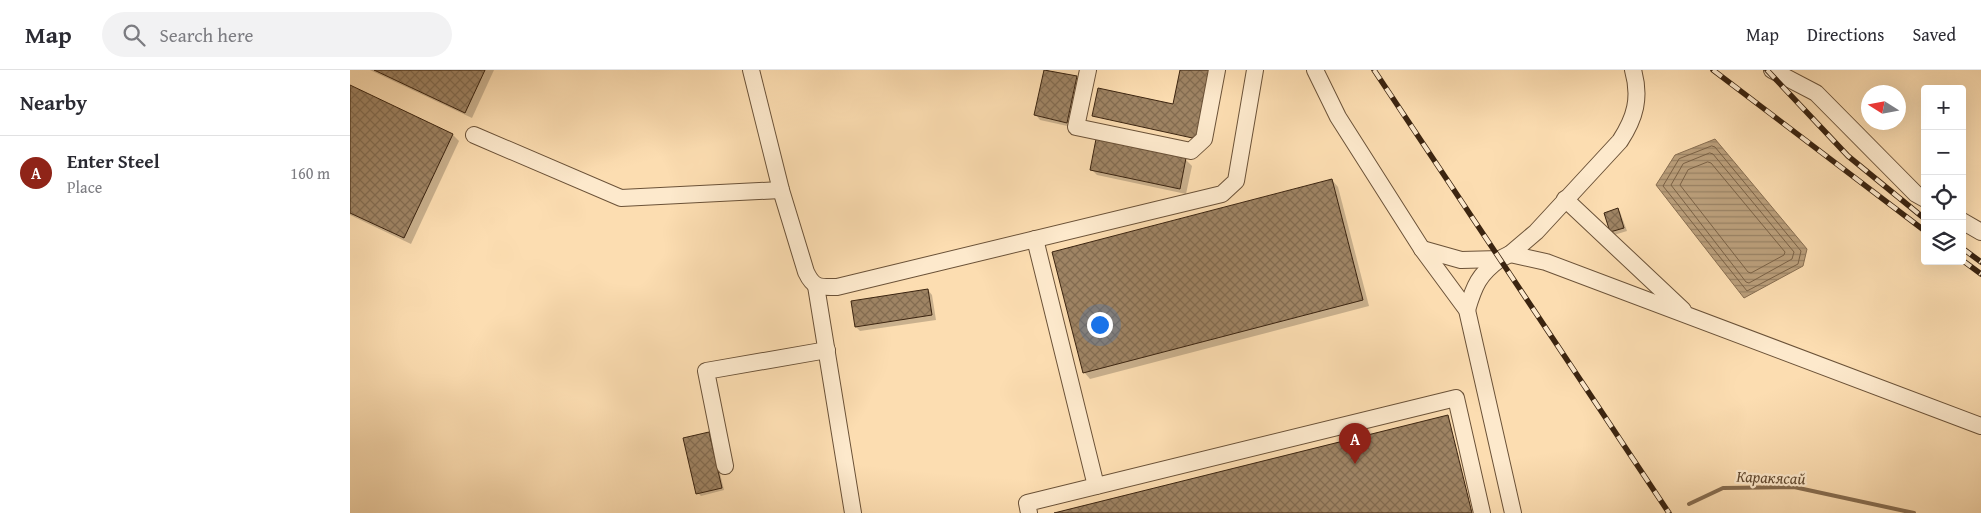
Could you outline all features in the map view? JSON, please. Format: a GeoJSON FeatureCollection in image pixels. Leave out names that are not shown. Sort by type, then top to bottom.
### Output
{"type":"FeatureCollection","features":[{"type":"Feature","properties":{"kind":"street"},"geometry":{"type":"LineString","coordinates":[[751,70],[781,190],[806,272],[811,283],[816,286],[837,287],[1222,194],[1236,181],[1255,70]]}},
{"type":"Feature","properties":{"kind":"street"},"geometry":{"type":"LineString","coordinates":[[1088,70],[1076,127],[1191,151],[1204,139],[1217,70]]}},
{"type":"Feature","properties":{"kind":"street"},"geometry":{"type":"LineString","coordinates":[[1314,70],[1338,117],[1422,250],[1467,310],[1513,513]]}},
{"type":"Feature","properties":{"kind":"street"},"geometry":{"type":"LineString","coordinates":[[1467,310],[1474,287],[1485,269],[1536,232],[1620,141],[1631,124],[1636,101],[1637,83],[1633,70]]}},
{"type":"Feature","properties":{"kind":"street"},"geometry":{"type":"LineString","coordinates":[[1782,72],[1816,93],[1916,194],[1921,197]]}},
{"type":"Feature","properties":{"kind":"street"},"geometry":{"type":"LineString","coordinates":[[474,136],[621,198],[781,190]]}},
{"type":"Feature","properties":{"kind":"street"},"geometry":{"type":"LineString","coordinates":[[1565,199],[1689,315]]}},
{"type":"Feature","properties":{"kind":"street"},"geometry":{"type":"LineString","coordinates":[[1966,223],[1981,232]]}},
{"type":"Feature","properties":{"kind":"street"},"geometry":{"type":"LineString","coordinates":[[1536,232],[1546,262]]}},
{"type":"Feature","properties":{"kind":"street"},"geometry":{"type":"LineString","coordinates":[[1035,239],[1096,486]]}},
{"type":"Feature","properties":{"kind":"street"},"geometry":{"type":"LineString","coordinates":[[1422,250],[1461,260],[1505,256],[1546,262],[1981,426]]}},
{"type":"Feature","properties":{"kind":"street"},"geometry":{"type":"LineString","coordinates":[[816,286],[853,513]]}},
{"type":"Feature","properties":{"kind":"street"},"geometry":{"type":"LineString","coordinates":[[725,466],[706,371],[826,350]]}},
{"type":"Feature","properties":{"kind":"street"},"geometry":{"type":"LineString","coordinates":[[1029,513],[1027,503],[1456,398],[1482,513]]}},
{"type":"Feature","properties":{"kind":"water"},"geometry":{"type":"Polygon","coordinates":[[[1715,139],[1807,249],[1803,266],[1744,298],[1656,185],[1675,155],[1715,139]]]}},
{"type":"Feature","properties":{"kind":"building"},"geometry":{"type":"Polygon","coordinates":[[[374,70],[485,70],[465,113],[374,70]]]}},
{"type":"Feature","properties":{"kind":"building"},"geometry":{"type":"Polygon","coordinates":[[[1044,70],[1077,76],[1067,123],[1034,115],[1044,70]]]}},
{"type":"Feature","properties":{"kind":"building"},"geometry":{"type":"Polygon","coordinates":[[[1180,70],[1211,70],[1197,139],[1092,116],[1098,88],[1173,104],[1180,70]]]}},
{"type":"Feature","properties":{"kind":"building"},"geometry":{"type":"Polygon","coordinates":[[[350,85],[453,134],[404,238],[350,213],[350,85]]]}},
{"type":"Feature","properties":{"kind":"building"},"geometry":{"type":"Polygon","coordinates":[[[1096,139],[1186,158],[1180,189],[1090,170],[1096,139]]]}},
{"type":"Feature","properties":{"kind":"building"},"geometry":{"type":"Polygon","coordinates":[[[1332,179],[1363,300],[1083,373],[1052,252],[1332,179]]]}},
{"type":"Feature","properties":{"kind":"building"},"geometry":{"type":"Polygon","coordinates":[[[1618,208],[1624,228],[1610,232],[1604,213],[1618,208]]]}},
{"type":"Feature","properties":{"kind":"building"},"geometry":{"type":"Polygon","coordinates":[[[928,289],[932,315],[855,327],[851,301],[928,289]]]}},
{"type":"Feature","properties":{"kind":"building"},"geometry":{"type":"Polygon","coordinates":[[[1448,415],[1472,513],[1054,513],[1448,415]]]}},
{"type":"Feature","properties":{"kind":"building"},"geometry":{"type":"Polygon","coordinates":[[[709,432],[722,488],[696,494],[683,438],[709,432]]]}},
{"type":"Feature","properties":{"kind":"waterway","name":"Каракясай"},"geometry":{"type":"LineString","coordinates":[[1689,504],[1723,488],[1794,487],[1914,513]]}},
{"type":"Feature","properties":{"kind":"railway"},"geometry":{"type":"LineString","coordinates":[[1374,70],[1669,513]]}},
{"type":"Feature","properties":{"kind":"railway"},"geometry":{"type":"LineString","coordinates":[[1713,70],[1921,228]]}},
{"type":"Feature","properties":{"kind":"railway"},"geometry":{"type":"LineString","coordinates":[[1767,70],[1848,156],[1921,216]]}},
{"type":"Feature","properties":{"kind":"railway"},"geometry":{"type":"LineString","coordinates":[[1966,251],[1981,262]]}},
{"type":"Feature","properties":{"kind":"railway"},"geometry":{"type":"LineString","coordinates":[[1966,263],[1981,274]]}},
{"type":"Feature","properties":{"kind":"place","name":"Enter Steel"},"geometry":{"type":"Point","coordinates":[1355,464]}}]}
